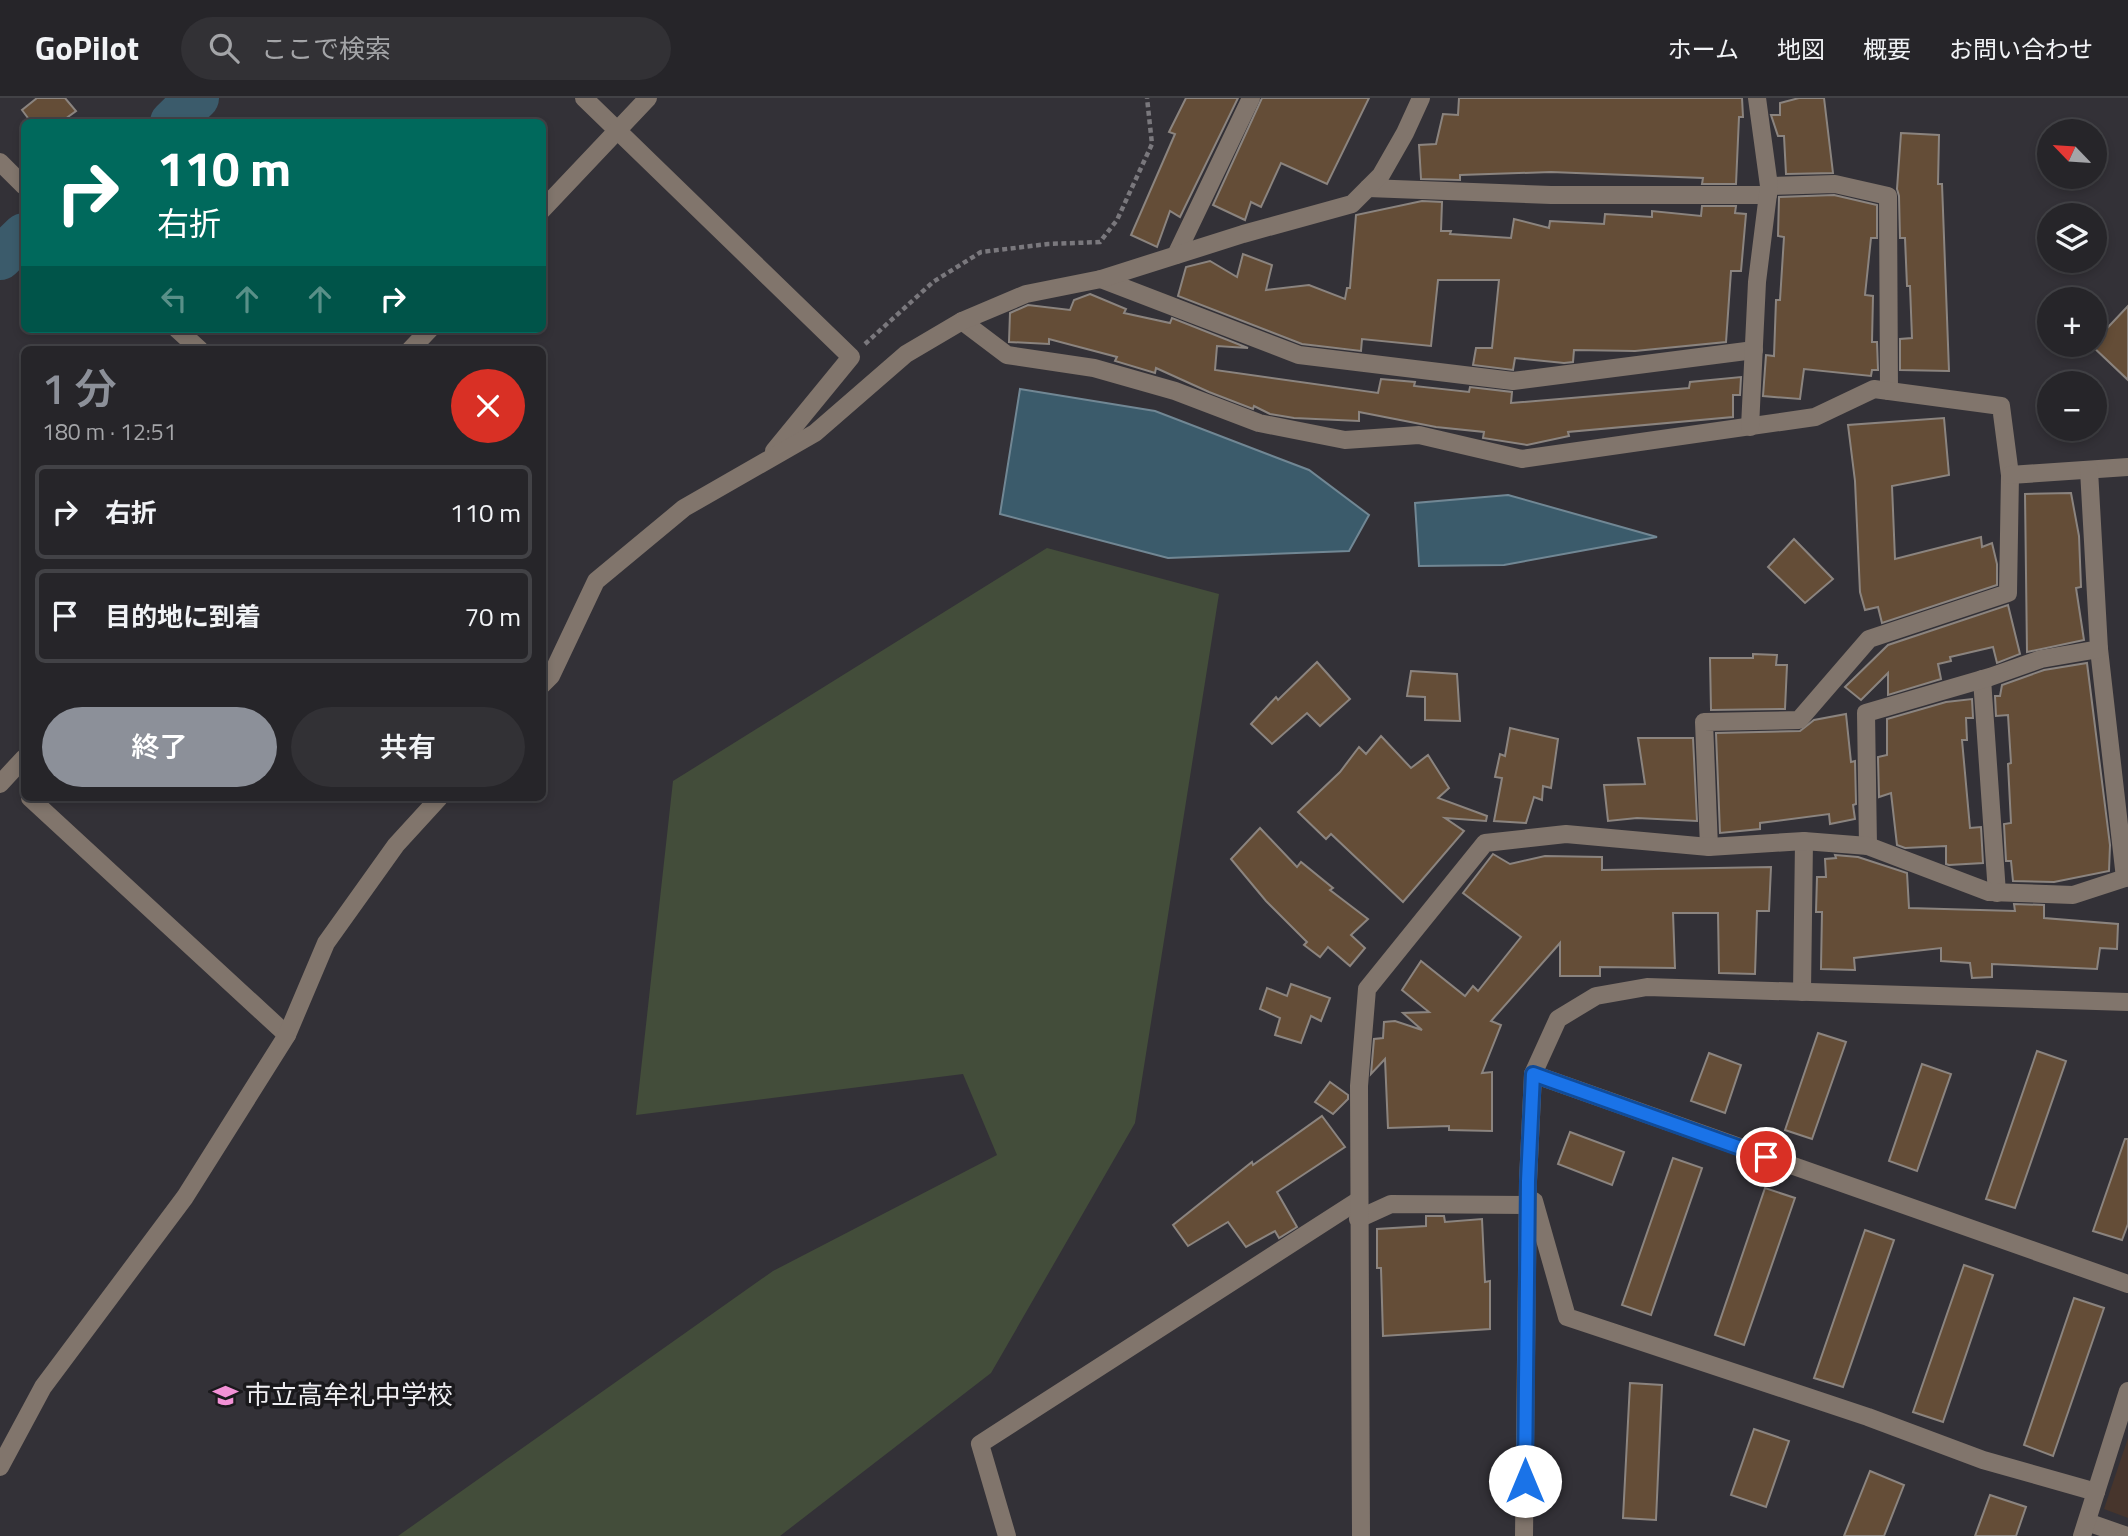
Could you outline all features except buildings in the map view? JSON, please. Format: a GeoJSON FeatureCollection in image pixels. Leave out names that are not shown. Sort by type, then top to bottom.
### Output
{"type":"FeatureCollection","features":[{"type":"Feature","properties":{"kind":"street"},"geometry":{"type":"LineString","coordinates":[[584,98],[851,357],[767,459]]}},
{"type":"Feature","properties":{"kind":"street"},"geometry":{"type":"LineString","coordinates":[[546,206],[648,98]]}},
{"type":"Feature","properties":{"kind":"street"},"geometry":{"type":"LineString","coordinates":[[1176,255],[1251,98]]}},
{"type":"Feature","properties":{"kind":"street"},"geometry":{"type":"LineString","coordinates":[[546,674],[596,581],[684,508],[815,433],[906,354],[962,321],[1026,294],[1101,279],[1352,204],[1381,175],[1421,98]]}},
{"type":"Feature","properties":{"kind":"street"},"geometry":{"type":"LineString","coordinates":[[1751,427],[1757,282],[1768,191],[1757,98]]}},
{"type":"Feature","properties":{"kind":"street"},"geometry":{"type":"LineString","coordinates":[[0,162],[21,183]]}},
{"type":"Feature","properties":{"kind":"street"},"geometry":{"type":"LineString","coordinates":[[1368,188],[1550,195],[1768,191],[1835,184],[1888,196],[1889,391]]}},
{"type":"Feature","properties":{"kind":"street"},"geometry":{"type":"LineString","coordinates":[[1101,279],[1299,355],[1513,381],[1754,350]]}},
{"type":"Feature","properties":{"kind":"street"},"geometry":{"type":"LineString","coordinates":[[962,321],[1007,355],[1094,368],[1175,391],[1259,423],[1345,440],[1419,435],[1522,458],[1815,417],[1874,389],[2001,405],[2010,475],[2008,593],[1869,639],[1799,720],[1704,722],[1709,847]]}},
{"type":"Feature","properties":{"kind":"street"},"geometry":{"type":"LineString","coordinates":[[181,333],[196,346]]}},
{"type":"Feature","properties":{"kind":"street"},"geometry":{"type":"LineString","coordinates":[[414,346],[426,333]]}},
{"type":"Feature","properties":{"kind":"street"},"geometry":{"type":"LineString","coordinates":[[2010,475],[2128,467]]}},
{"type":"Feature","properties":{"kind":"street"},"geometry":{"type":"LineString","coordinates":[[1362,1536],[1357,1219],[1359,1086],[1367,989],[1485,843],[1566,834],[1709,847],[1804,841],[1868,846],[1966,884],[1997,892],[2073,895],[2126,877],[2099,649],[2089,470]]}},
{"type":"Feature","properties":{"kind":"street"},"geometry":{"type":"LineString","coordinates":[[1868,846],[1866,713],[2041,659],[2099,649]]}},
{"type":"Feature","properties":{"kind":"street"},"geometry":{"type":"LineString","coordinates":[[1982,679],[1997,892]]}},
{"type":"Feature","properties":{"kind":"street"},"geometry":{"type":"LineString","coordinates":[[21,761],[2,777],[21,791]]}},
{"type":"Feature","properties":{"kind":"street"},"geometry":{"type":"LineString","coordinates":[[33,801],[287,1035]]}},
{"type":"Feature","properties":{"kind":"street"},"geometry":{"type":"LineString","coordinates":[[0,1467],[43,1387],[185,1196],[287,1035],[326,943],[396,845],[436,801]]}},
{"type":"Feature","properties":{"kind":"street"},"geometry":{"type":"LineString","coordinates":[[1802,992],[1804,841]]}},
{"type":"Feature","properties":{"kind":"street"},"geometry":{"type":"LineString","coordinates":[[1524,1536],[1528,1181],[1533,1074],[1558,1019],[1596,996],[1647,987],[2128,1003]]}},
{"type":"Feature","properties":{"kind":"street"},"geometry":{"type":"LineString","coordinates":[[1533,1074],[2128,1284]]}},
{"type":"Feature","properties":{"kind":"street"},"geometry":{"type":"LineString","coordinates":[[1528,1181],[1567,1317],[1868,1417],[1983,1460],[2096,1492]]}},
{"type":"Feature","properties":{"kind":"street"},"geometry":{"type":"LineString","coordinates":[[1007,1536],[979,1444],[1359,1200]]}},
{"type":"Feature","properties":{"kind":"street"},"geometry":{"type":"LineString","coordinates":[[1357,1219],[1391,1204],[1528,1205]]}},
{"type":"Feature","properties":{"kind":"street"},"geometry":{"type":"LineString","coordinates":[[2127,1536],[2084,1529],[2128,1391]]}},
{"type":"Feature","properties":{"kind":"path"},"geometry":{"type":"LineString","coordinates":[[851,357],[933,282],[981,252],[1048,244],[1100,242],[1117,220],[1152,144],[1147,98]]}},
{"type":"Feature","properties":{"kind":"shaded area"},"geometry":{"type":"Polygon","coordinates":[[[2128,1438],[2128,1518],[2104,1509],[2128,1438]]]}},
{"type":"Feature","properties":{"kind":"green space"},"geometry":{"type":"Polygon","coordinates":[[[1047,548],[1219,594],[1135,1123],[991,1373],[780,1536],[398,1536],[773,1271],[997,1155],[963,1074],[636,1115],[673,781],[1047,548]]]}},
{"type":"Feature","properties":{"kind":"water"},"geometry":{"type":"Polygon","coordinates":[[[1020,389],[1155,411],[1309,470],[1369,515],[1349,551],[1168,558],[1000,514],[1020,389]]]}},
{"type":"Feature","properties":{"kind":"water"},"geometry":{"type":"Polygon","coordinates":[[[1508,495],[1657,537],[1504,565],[1419,566],[1415,503],[1508,495]]]}},
{"type":"Feature","properties":{"kind":"waterway"},"geometry":{"type":"LineString","coordinates":[[175,119],[197,98]]}},
{"type":"Feature","properties":{"kind":"waterway"},"geometry":{"type":"LineString","coordinates":[[0,258],[21,238]]}},
{"type":"Feature","properties":{"kind":"place","name":"市立高牟礼中学校"},"geometry":{"type":"Point","coordinates":[225,1395]}},
{"type":"Feature","properties":{"kind":"route"},"geometry":{"type":"LineString","coordinates":[[1525,1481],[1528,1181],[1533,1074],[1766,1157]]}}]}
